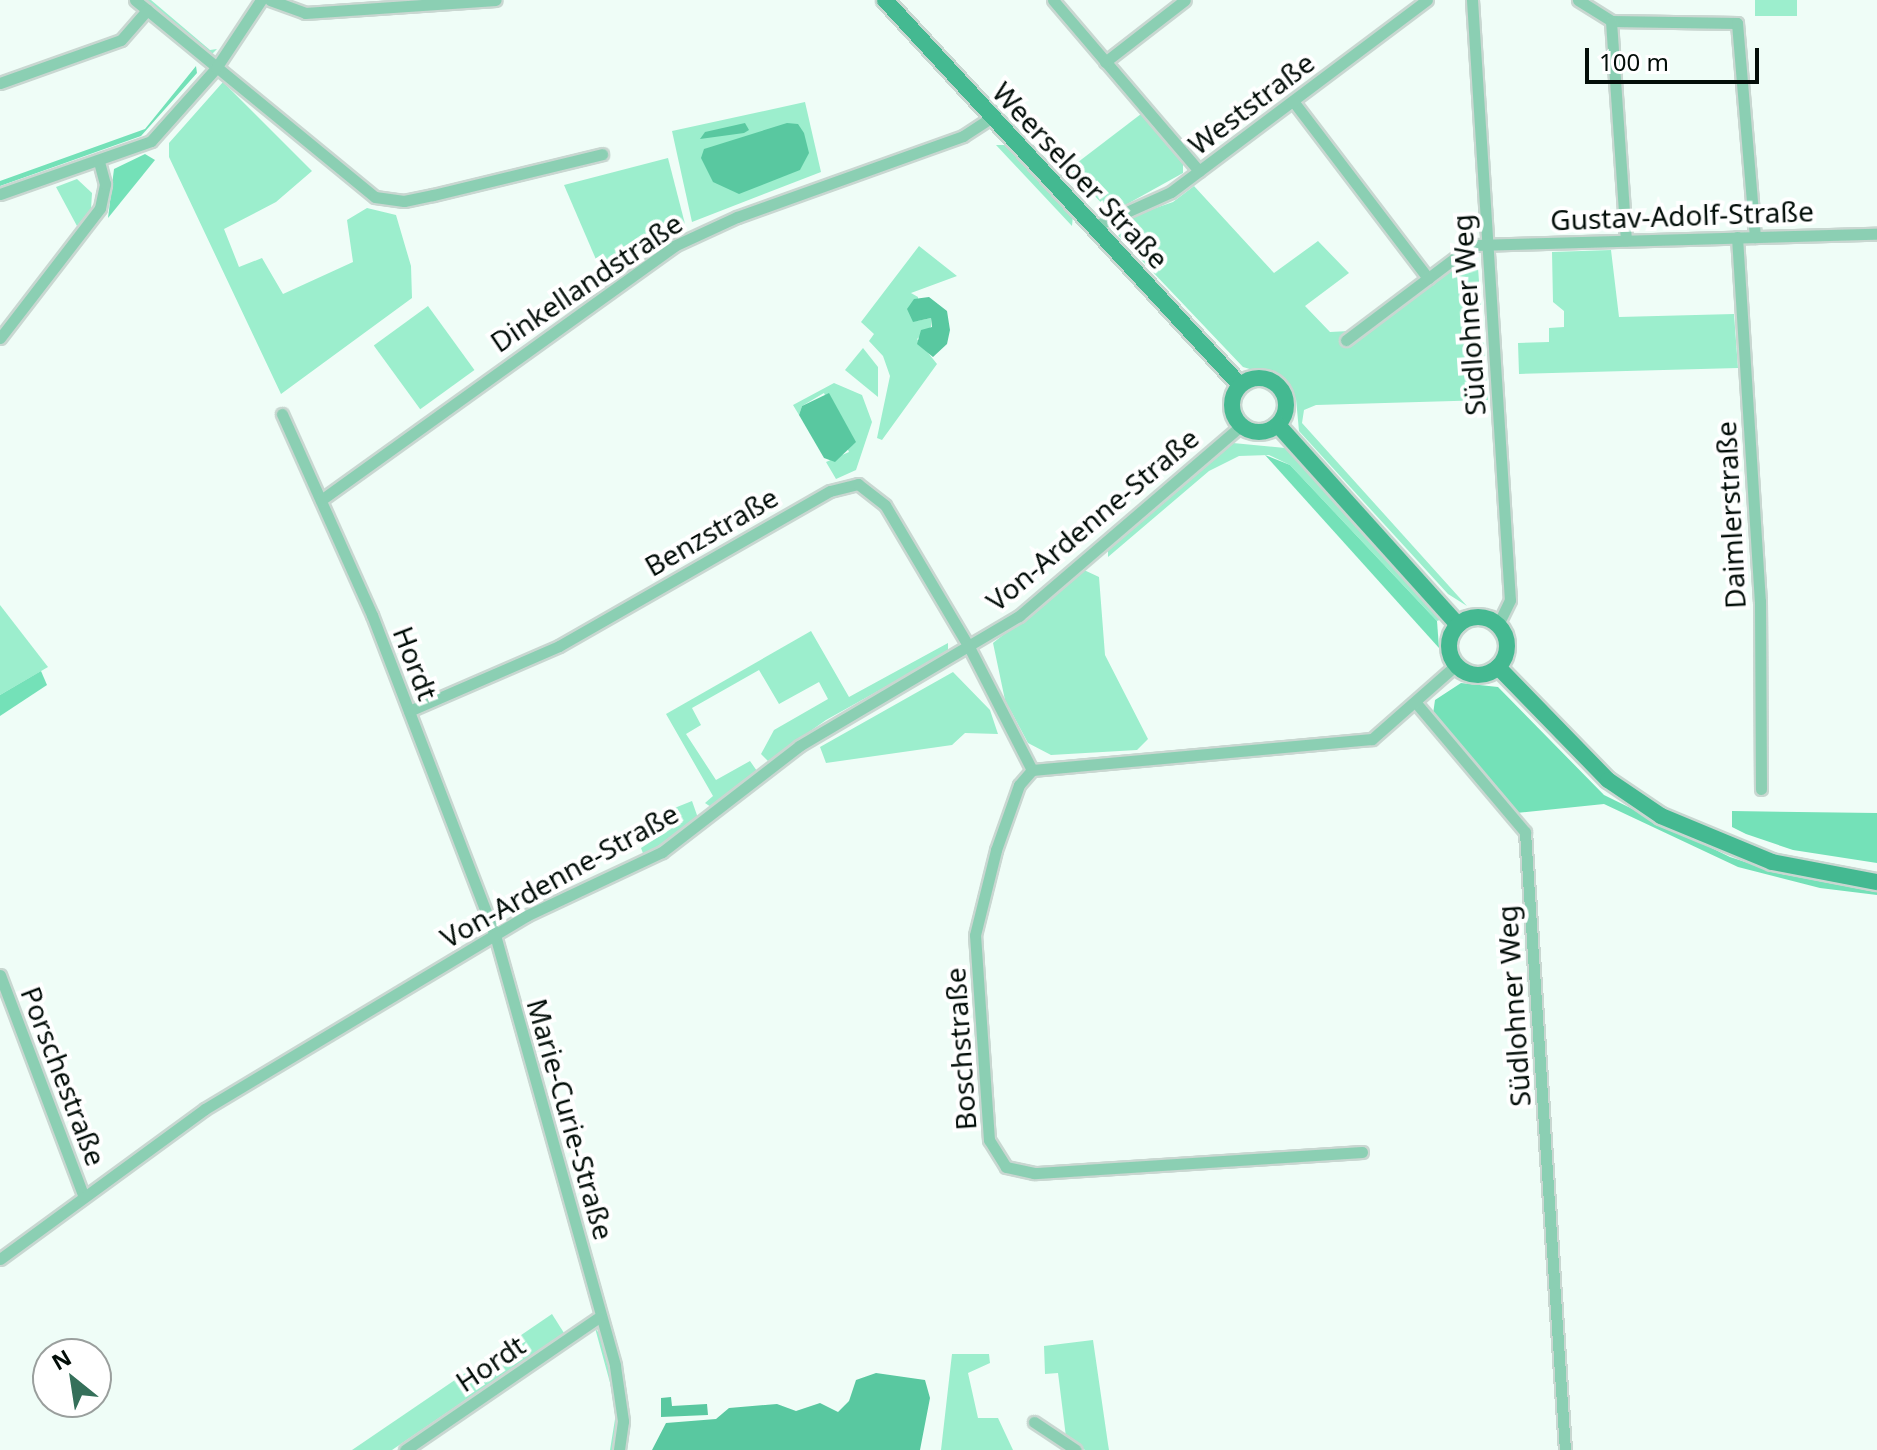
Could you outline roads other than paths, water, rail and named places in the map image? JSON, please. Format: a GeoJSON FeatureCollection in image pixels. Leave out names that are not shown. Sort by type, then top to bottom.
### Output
{"type":"FeatureCollection","features":[{"type":"Feature","properties":{"kind":"street"},"geometry":{"type":"LineString","coordinates":[[135,0],[362,188],[388,200],[433,195],[602,154]]}},
{"type":"Feature","properties":{"kind":"street"},"geometry":{"type":"LineString","coordinates":[[0,194],[151,141],[216,68],[261,0]]}},
{"type":"Feature","properties":{"kind":"street"},"geometry":{"type":"LineString","coordinates":[[270,0],[305,13],[496,0]]}},
{"type":"Feature","properties":{"kind":"street","name":"Weerseloer Straße"},"geometry":{"type":"LineString","coordinates":[[885,0],[1240,385]]}},
{"type":"Feature","properties":{"kind":"street"},"geometry":{"type":"LineString","coordinates":[[1053,0],[1199,171]]}},
{"type":"Feature","properties":{"kind":"street"},"geometry":{"type":"LineString","coordinates":[[1105,62],[1185,0]]}},
{"type":"Feature","properties":{"kind":"street","name":"Weststraße"},"geometry":{"type":"LineString","coordinates":[[1093,227],[1141,209],[1199,171],[1427,0]]}},
{"type":"Feature","properties":{"kind":"street","name":"Südlohner Weg"},"geometry":{"type":"LineString","coordinates":[[1472,0],[1510,600],[1498,625]]}},
{"type":"Feature","properties":{"kind":"street"},"geometry":{"type":"LineString","coordinates":[[1578,0],[1611,21],[1737,23],[1755,237]]}},
{"type":"Feature","properties":{"kind":"street"},"geometry":{"type":"LineString","coordinates":[[0,83],[121,40],[147,10]]}},
{"type":"Feature","properties":{"kind":"street"},"geometry":{"type":"LineString","coordinates":[[1611,21],[1626,240]]}},
{"type":"Feature","properties":{"kind":"street"},"geometry":{"type":"LineString","coordinates":[[1293,101],[1428,278]]}},
{"type":"Feature","properties":{"kind":"street","name":"Dinkellandstraße"},"geometry":{"type":"LineString","coordinates":[[321,500],[674,246],[737,217],[963,136],[992,117]]}},
{"type":"Feature","properties":{"kind":"street"},"geometry":{"type":"LineString","coordinates":[[0,338],[100,208],[105,184],[99,161]]}},
{"type":"Feature","properties":{"kind":"street","name":"Gustav-Adolf-Straße"},"geometry":{"type":"LineString","coordinates":[[1488,245],[1877,234]]}},
{"type":"Feature","properties":{"kind":"street","name":"Daimlerstraße"},"geometry":{"type":"LineString","coordinates":[[1737,237],[1759,586],[1761,789]]}},
{"type":"Feature","properties":{"kind":"street"},"geometry":{"type":"LineString","coordinates":[[1346,340],[1472,245],[1488,245]]}},
{"type":"Feature","properties":{"kind":"street"},"geometry":{"type":"LineString","coordinates":[[1255,378],[1279,386],[1286,401],[1278,425],[1256,433],[1241,426],[1231,401],[1240,385],[1255,378]]}},
{"type":"Feature","properties":{"kind":"street","name":"Hordt"},"geometry":{"type":"LineString","coordinates":[[282,414],[409,711],[495,935]]}},
{"type":"Feature","properties":{"kind":"street"},"geometry":{"type":"LineString","coordinates":[[1278,425],[1458,625]]}},
{"type":"Feature","properties":{"kind":"street","name":"Von-Ardenne-Straße"},"geometry":{"type":"LineString","coordinates":[[0,1259],[83,1195],[205,1109],[556,899],[662,852],[799,746],[1019,616],[1241,426]]}},
{"type":"Feature","properties":{"kind":"street","name":"Benzstraße"},"geometry":{"type":"LineString","coordinates":[[409,711],[559,646],[830,491],[854,483],[866,485],[885,505],[969,647]]}},
{"type":"Feature","properties":{"kind":"street"},"geometry":{"type":"LineString","coordinates":[[1478,617],[1498,625],[1507,651],[1498,667],[1481,675],[1456,665],[1449,645],[1458,625],[1478,617]]}},
{"type":"Feature","properties":{"kind":"street"},"geometry":{"type":"LineString","coordinates":[[969,647],[1032,770],[1372,739],[1456,665]]}},
{"type":"Feature","properties":{"kind":"street"},"geometry":{"type":"LineString","coordinates":[[1498,667],[1608,780],[1661,816],[1772,862],[1877,882]]}},
{"type":"Feature","properties":{"kind":"street","name":"Südlohner Weg"},"geometry":{"type":"LineString","coordinates":[[1416,703],[1525,832],[1565,1450]]}},
{"type":"Feature","properties":{"kind":"street","name":"Boschstraße"},"geometry":{"type":"LineString","coordinates":[[1032,770],[1019,785],[996,850],[975,935],[989,1140],[1006,1167],[1034,1173],[1362,1152]]}},
{"type":"Feature","properties":{"kind":"street","name":"Marie-Curie-Straße"},"geometry":{"type":"LineString","coordinates":[[495,935],[601,1316],[621,1405],[619,1450]]}},
{"type":"Feature","properties":{"kind":"street","name":"Porschestraße"},"geometry":{"type":"LineString","coordinates":[[0,975],[83,1195]]}},
{"type":"Feature","properties":{"kind":"street","name":"Hordt"},"geometry":{"type":"LineString","coordinates":[[405,1450],[601,1316]]}},
{"type":"Feature","properties":{"kind":"street"},"geometry":{"type":"LineString","coordinates":[[1034,1422],[1076,1450]]}}]}
